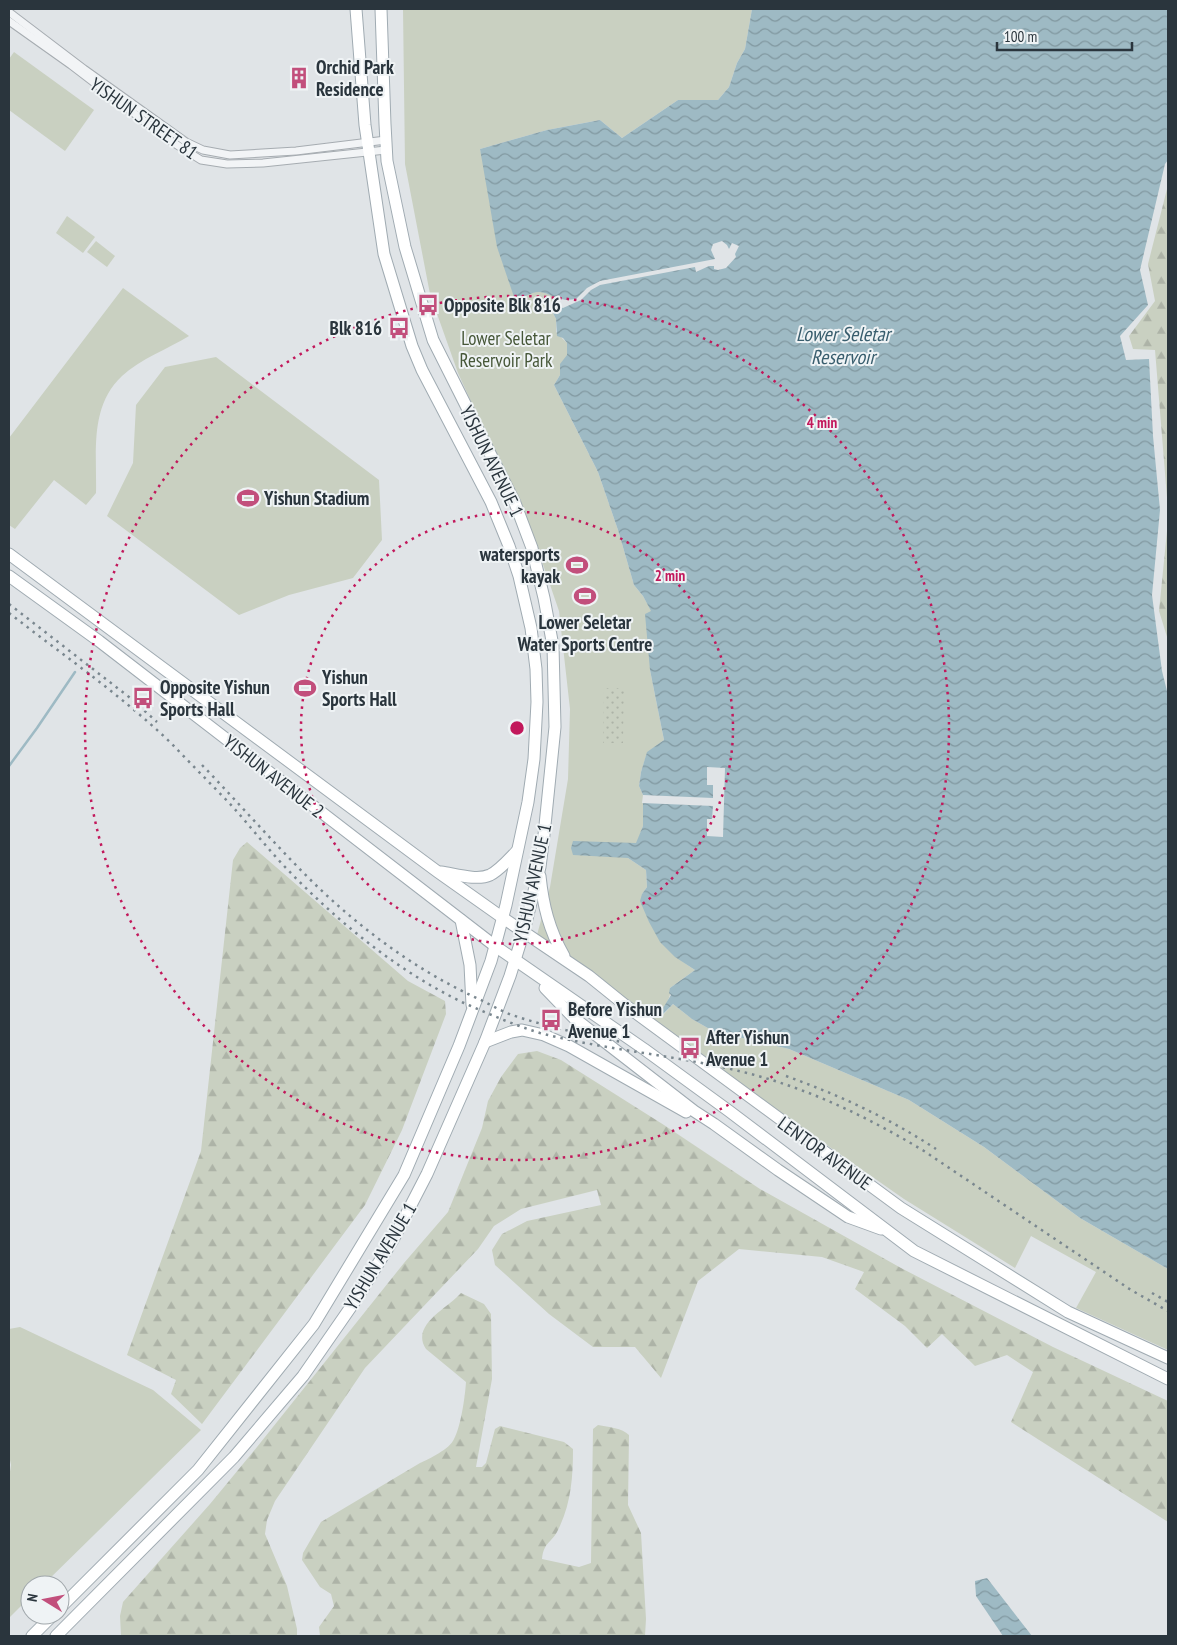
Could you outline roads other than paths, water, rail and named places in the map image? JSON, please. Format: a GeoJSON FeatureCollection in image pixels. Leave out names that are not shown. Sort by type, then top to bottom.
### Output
{"type":"FeatureCollection","features":[{"type":"Feature","properties":{"kind":"main road","name":"YISHUN AVENUE 1"},"geometry":{"type":"LineString","coordinates":[[70,1598],[198,1470],[314,1324],[404,1174],[459,1046],[495,946],[528,802],[534,759],[537,702],[532,628],[519,576],[509,546],[491,502],[447,421],[412,346],[384,254],[368,147],[356,9]]}},
{"type":"Feature","properties":{"kind":"main road","name":"YISHUN AVENUE 1"},"geometry":{"type":"LineString","coordinates":[[56,1636],[234,1457],[303,1376],[355,1301],[394,1238],[427,1174],[485,1042],[503,998],[524,930],[540,867],[555,727],[553,646],[532,548],[514,502],[433,340],[405,247],[388,168],[381,9]]}},
{"type":"Feature","properties":{"kind":"main road","name":"YISHUN AVENUE 2"},"geometry":{"type":"LineString","coordinates":[[9,554],[502,918]]}},
{"type":"Feature","properties":{"kind":"main road","name":"YISHUN AVENUE 2"},"geometry":{"type":"LineString","coordinates":[[9,576],[99,641],[514,960]]}},
{"type":"Feature","properties":{"kind":"main road"},"geometry":{"type":"LineString","coordinates":[[534,739],[539,748],[546,749],[550,747],[555,727]]}},
{"type":"Feature","properties":{"kind":"main road"},"geometry":{"type":"LineString","coordinates":[[438,872],[476,877],[488,876],[495,872],[517,851]]}},
{"type":"Feature","properties":{"kind":"main road"},"geometry":{"type":"LineString","coordinates":[[540,867],[546,913],[554,938],[566,959]]}},
{"type":"Feature","properties":{"kind":"main road","name":"LENTOR AVENUE"},"geometry":{"type":"LineString","coordinates":[[502,918],[524,930],[590,976],[633,1011],[900,1208],[1068,1312],[1168,1358]]}},
{"type":"Feature","properties":{"kind":"main road"},"geometry":{"type":"LineString","coordinates":[[461,920],[470,965],[472,1009]]}},
{"type":"Feature","properties":{"kind":"main road","name":"LENTOR AVENUE"},"geometry":{"type":"LineString","coordinates":[[514,960],[652,1055],[894,1234],[914,1251],[1168,1379]]}},
{"type":"Feature","properties":{"kind":"main road"},"geometry":{"type":"LineString","coordinates":[[534,975],[574,1018],[694,1111],[848,1217],[894,1234]]}},
{"type":"Feature","properties":{"kind":"main road"},"geometry":{"type":"LineString","coordinates":[[485,1042],[522,1030],[544,1035],[569,1046],[737,1141]]}},
{"type":"Feature","properties":{"kind":"main road"},"geometry":{"type":"LineString","coordinates":[[32,1636],[43,1625]]}},
{"type":"Feature","properties":{"kind":"street","name":"YISHUN STREET 81"},"geometry":{"type":"LineString","coordinates":[[9,12],[84,69],[186,142],[203,150],[230,155],[368,147]]}},
{"type":"Feature","properties":{"kind":"street","name":"YISHUN STREET 81"},"geometry":{"type":"LineString","coordinates":[[9,21],[71,65],[169,140],[201,160],[227,164],[263,163],[386,145]]}},
{"type":"Feature","properties":{"kind":"water","name":"Lower Seletar Reservoir"},"geometry":{"type":"Polygon","coordinates":[[[752,9],[1168,9],[1168,160],[1165,164],[1140,270],[1148,305],[1120,336],[1126,360],[1149,359],[1153,436],[1160,510],[1152,595],[1162,671],[1168,695],[1168,1269],[1080,1218],[984,1147],[909,1100],[789,1049],[713,1031],[692,1019],[673,1004],[661,1016],[660,1013],[671,995],[669,993],[670,988],[695,970],[675,957],[660,942],[649,922],[640,901],[647,887],[646,870],[628,858],[573,855],[571,848],[573,841],[636,843],[643,826],[643,795],[639,786],[641,772],[647,752],[664,740],[650,670],[645,614],[651,611],[643,596],[634,585],[598,472],[554,385],[560,375],[560,364],[567,355],[567,343],[563,338],[557,336],[556,319],[552,311],[556,298],[542,292],[514,297],[497,247],[480,149],[547,130],[600,120],[622,138],[678,100],[718,100],[729,87],[737,63],[745,49],[752,9]]]}},
{"type":"Feature","properties":{"kind":"water"},"geometry":{"type":"Polygon","coordinates":[[[987,1578],[1032,1636],[1003,1636],[976,1596],[975,1581],[987,1578]]]}},
{"type":"Feature","properties":{"kind":"waterway"},"geometry":{"type":"LineString","coordinates":[[9,766],[75,672]]}},
{"type":"Feature","properties":{"kind":"railway"},"geometry":{"type":"LineString","coordinates":[[9,604],[129,697],[157,722]]}},
{"type":"Feature","properties":{"kind":"railway"},"geometry":{"type":"LineString","coordinates":[[9,613],[152,725],[232,806],[306,888],[347,926],[415,976],[464,1003],[540,1033],[739,1071],[788,1085],[835,1104],[880,1126],[924,1151],[1131,1290],[1168,1311]]}},
{"type":"Feature","properties":{"kind":"railway"},"geometry":{"type":"LineString","coordinates":[[202,765],[313,883],[357,922],[404,957],[429,973],[508,1013],[580,1034],[622,1042]]}},
{"type":"Feature","properties":{"kind":"railway"},"geometry":{"type":"LineString","coordinates":[[786,1076],[863,1108],[900,1127],[936,1149]]}},
{"type":"Feature","properties":{"kind":"railway"},"geometry":{"type":"LineString","coordinates":[[1152,1293],[1168,1302]]}},
{"type":"Feature","properties":{"kind":"place","name":"Orchid Park Residence"},"geometry":{"type":"Point","coordinates":[299,78]}},
{"type":"Feature","properties":{"kind":"place","name":"Opposite Blk 816"},"geometry":{"type":"Point","coordinates":[428,305]}},
{"type":"Feature","properties":{"kind":"place","name":"Blk 816"},"geometry":{"type":"Point","coordinates":[399,328]}},
{"type":"Feature","properties":{"kind":"place","name":"Yishun Stadium"},"geometry":{"type":"Point","coordinates":[248,498]}},
{"type":"Feature","properties":{"kind":"place","name":"watersports kayak"},"geometry":{"type":"Point","coordinates":[577,565]}},
{"type":"Feature","properties":{"kind":"place","name":"Lower Seletar Water Sports Centre"},"geometry":{"type":"Point","coordinates":[585,596]}},
{"type":"Feature","properties":{"kind":"place","name":"Yishun Sports Hall"},"geometry":{"type":"Point","coordinates":[305,688]}},
{"type":"Feature","properties":{"kind":"place","name":"Opposite Yishun Sports Hall"},"geometry":{"type":"Point","coordinates":[143,698]}},
{"type":"Feature","properties":{"kind":"place","name":"Before Yishun Avenue 1"},"geometry":{"type":"Point","coordinates":[551,1020]}},
{"type":"Feature","properties":{"kind":"place","name":"After Yishun Avenue 1"},"geometry":{"type":"Point","coordinates":[690,1048]}},
{"type":"Feature","properties":{"kind":"park label","name":"Lower Seletar Reservoir Park"},"geometry":{"type":"Point","coordinates":[506,349]}}]}
